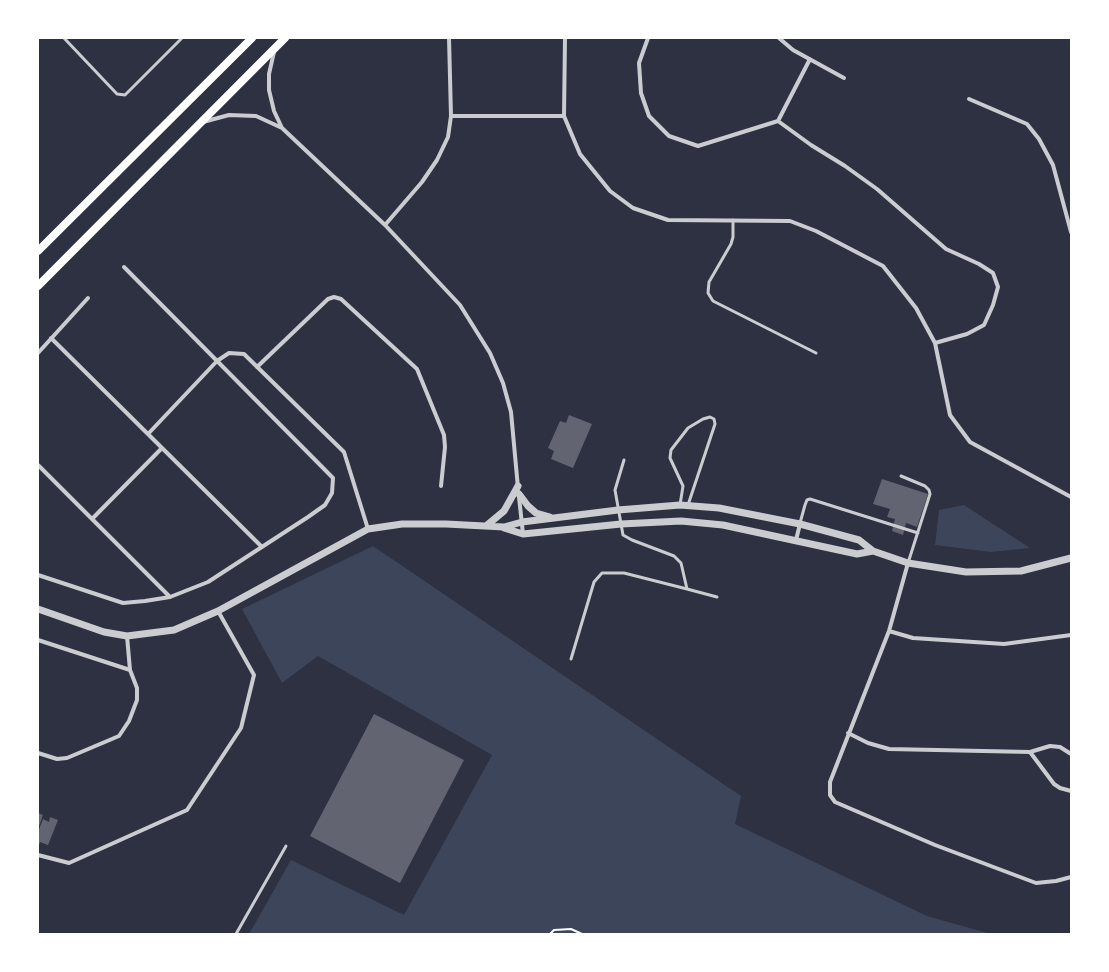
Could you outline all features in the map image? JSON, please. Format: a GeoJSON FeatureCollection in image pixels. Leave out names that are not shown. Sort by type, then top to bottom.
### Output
{"type":"FeatureCollection","features":[{"type":"Feature","properties":{"kind":"main road"},"geometry":{"type":"LineString","coordinates":[[38,251],[252,38]]}},
{"type":"Feature","properties":{"kind":"main road"},"geometry":{"type":"LineString","coordinates":[[38,286],[286,38]]}},
{"type":"Feature","properties":{"kind":"street"},"geometry":{"type":"LineString","coordinates":[[385,225],[422,182],[437,160],[448,136],[451,116],[449,38]]}},
{"type":"Feature","properties":{"kind":"street"},"geometry":{"type":"LineString","coordinates":[[565,38],[564,116],[580,154],[610,191],[634,208],[668,220],[790,222],[816,230],[883,266],[916,308],[935,343],[950,415],[970,442],[1071,497]]}},
{"type":"Feature","properties":{"kind":"street"},"geometry":{"type":"LineString","coordinates":[[648,38],[639,63],[642,93],[649,116],[669,136],[698,146],[778,121],[810,59]]}},
{"type":"Feature","properties":{"kind":"street"},"geometry":{"type":"LineString","coordinates":[[779,38],[793,50],[844,78]]}},
{"type":"Feature","properties":{"kind":"street"},"geometry":{"type":"LineString","coordinates":[[275,49],[269,74],[269,90],[274,111],[282,128]]}},
{"type":"Feature","properties":{"kind":"street"},"geometry":{"type":"LineString","coordinates":[[969,100],[1027,124],[1039,139],[1053,165],[1071,232]]}},
{"type":"Feature","properties":{"kind":"street"},"geometry":{"type":"LineString","coordinates":[[201,123],[229,115],[242,114],[256,116],[282,128],[385,225],[460,305],[490,353],[503,383],[511,412],[523,534]]}},
{"type":"Feature","properties":{"kind":"street"},"geometry":{"type":"LineString","coordinates":[[451,116],[564,116]]}},
{"type":"Feature","properties":{"kind":"street"},"geometry":{"type":"LineString","coordinates":[[778,121],[877,189],[946,249],[980,264],[993,273],[998,287],[993,305],[984,325],[967,334],[935,343]]}},
{"type":"Feature","properties":{"kind":"street"},"geometry":{"type":"LineString","coordinates":[[38,574],[123,603],[170,597],[208,582],[325,505],[332,493],[334,478],[124,267]]}},
{"type":"Feature","properties":{"kind":"street"},"geometry":{"type":"LineString","coordinates":[[257,367],[328,299],[334,297],[341,299],[417,369],[444,435],[445,447],[441,486]]}},
{"type":"Feature","properties":{"kind":"street"},"geometry":{"type":"LineString","coordinates":[[38,353],[88,298]]}},
{"type":"Feature","properties":{"kind":"street"},"geometry":{"type":"LineString","coordinates":[[51,338],[262,547]]}},
{"type":"Feature","properties":{"kind":"street"},"geometry":{"type":"LineString","coordinates":[[148,434],[217,361],[229,353],[244,354],[344,452],[368,529]]}},
{"type":"Feature","properties":{"kind":"street"},"geometry":{"type":"LineString","coordinates":[[92,519],[162,448]]}},
{"type":"Feature","properties":{"kind":"street"},"geometry":{"type":"LineString","coordinates":[[38,465],[170,597]]}},
{"type":"Feature","properties":{"kind":"street"},"geometry":{"type":"LineString","coordinates":[[486,526],[504,510],[518,486]]}},
{"type":"Feature","properties":{"kind":"street"},"geometry":{"type":"LineString","coordinates":[[519,494],[528,506],[536,512],[552,518]]}},
{"type":"Feature","properties":{"kind":"street"},"geometry":{"type":"LineString","coordinates":[[504,527],[522,522],[552,518],[618,510],[680,505],[719,508],[800,524],[859,540],[873,551],[908,563],[966,572],[1021,572],[1071,558]]}},
{"type":"Feature","properties":{"kind":"street"},"geometry":{"type":"LineString","coordinates":[[38,609],[104,632],[127,636],[174,630],[218,611],[368,529],[402,524],[446,524],[504,527],[523,534],[621,524],[681,521],[723,525],[857,554],[873,551]]}},
{"type":"Feature","properties":{"kind":"street"},"geometry":{"type":"LineString","coordinates":[[796,540],[800,524]]}},
{"type":"Feature","properties":{"kind":"street"},"geometry":{"type":"LineString","coordinates":[[908,563],[889,632],[830,782],[830,794],[835,802],[936,845],[1036,883],[1056,881],[1071,877]]}},
{"type":"Feature","properties":{"kind":"street"},"geometry":{"type":"LineString","coordinates":[[38,855],[69,863],[187,810],[241,728],[254,675],[218,611]]}},
{"type":"Feature","properties":{"kind":"street"},"geometry":{"type":"LineString","coordinates":[[889,632],[914,638],[1004,644],[1071,635]]}},
{"type":"Feature","properties":{"kind":"street"},"geometry":{"type":"LineString","coordinates":[[38,753],[57,759],[67,758],[119,736],[129,721],[137,700],[137,688],[130,670],[127,636]]}},
{"type":"Feature","properties":{"kind":"street"},"geometry":{"type":"LineString","coordinates":[[38,640],[130,670]]}},
{"type":"Feature","properties":{"kind":"street"},"geometry":{"type":"LineString","coordinates":[[848,733],[868,743],[889,749],[1030,752],[1050,746],[1060,747],[1071,754]]}},
{"type":"Feature","properties":{"kind":"street"},"geometry":{"type":"LineString","coordinates":[[1030,752],[1054,784],[1060,788],[1071,791]]}},
{"type":"Feature","properties":{"kind":"lane"},"geometry":{"type":"LineString","coordinates":[[64,38],[117,94],[125,95],[182,38]]}},
{"type":"Feature","properties":{"kind":"lane"},"geometry":{"type":"LineString","coordinates":[[732,220],[733,237],[731,244],[709,282],[708,292],[712,301],[816,353]]}},
{"type":"Feature","properties":{"kind":"lane"},"geometry":{"type":"LineString","coordinates":[[680,505],[683,486],[670,458],[671,450],[688,428],[703,419],[710,417],[714,419],[715,424],[688,506]]}},
{"type":"Feature","properties":{"kind":"lane"},"geometry":{"type":"LineString","coordinates":[[624,460],[615,490],[623,535],[674,556],[681,563],[687,589]]}},
{"type":"Feature","properties":{"kind":"lane"},"geometry":{"type":"LineString","coordinates":[[901,476],[925,486],[929,490],[929,498],[908,563]]}},
{"type":"Feature","properties":{"kind":"lane"},"geometry":{"type":"LineString","coordinates":[[800,524],[807,500],[810,499],[918,533]]}},
{"type":"Feature","properties":{"kind":"lane"},"geometry":{"type":"LineString","coordinates":[[571,660],[594,582],[602,573],[624,573],[717,597]]}},
{"type":"Feature","properties":{"kind":"lane"},"geometry":{"type":"LineString","coordinates":[[236,934],[286,846]]}},
{"type":"Feature","properties":{"kind":"path"},"geometry":{"type":"LineString","coordinates":[[550,934],[554,930],[571,929],[582,934]]}},
{"type":"Feature","properties":{"kind":"shaded area"},"geometry":{"type":"Polygon","coordinates":[[[964,505],[1030,548],[991,552],[935,545],[939,510],[964,505]]]}},
{"type":"Feature","properties":{"kind":"shaded area"},"geometry":{"type":"Polygon","coordinates":[[[373,546],[741,796],[735,824],[927,916],[991,934],[249,934],[291,860],[404,915],[492,755],[318,656],[282,683],[242,609],[373,546]]]}},
{"type":"Feature","properties":{"kind":"building"},"geometry":{"type":"Polygon","coordinates":[[[569,415],[592,424],[573,468],[551,459],[554,451],[548,448],[560,421],[566,423],[569,415]]]}},
{"type":"Feature","properties":{"kind":"building"},"geometry":{"type":"Polygon","coordinates":[[[882,479],[928,494],[917,527],[906,523],[903,535],[892,531],[895,519],[887,517],[890,509],[873,504],[882,479]]]}},
{"type":"Feature","properties":{"kind":"building"},"geometry":{"type":"Polygon","coordinates":[[[374,714],[464,760],[400,883],[310,836],[374,714]]]}},
{"type":"Feature","properties":{"kind":"building"},"geometry":{"type":"Polygon","coordinates":[[[38,813],[43,815],[38,829],[38,813]]]}},
{"type":"Feature","properties":{"kind":"building"},"geometry":{"type":"Polygon","coordinates":[[[50,817],[58,820],[48,845],[40,842],[38,848],[38,832],[43,819],[49,822],[50,817]]]}}]}
